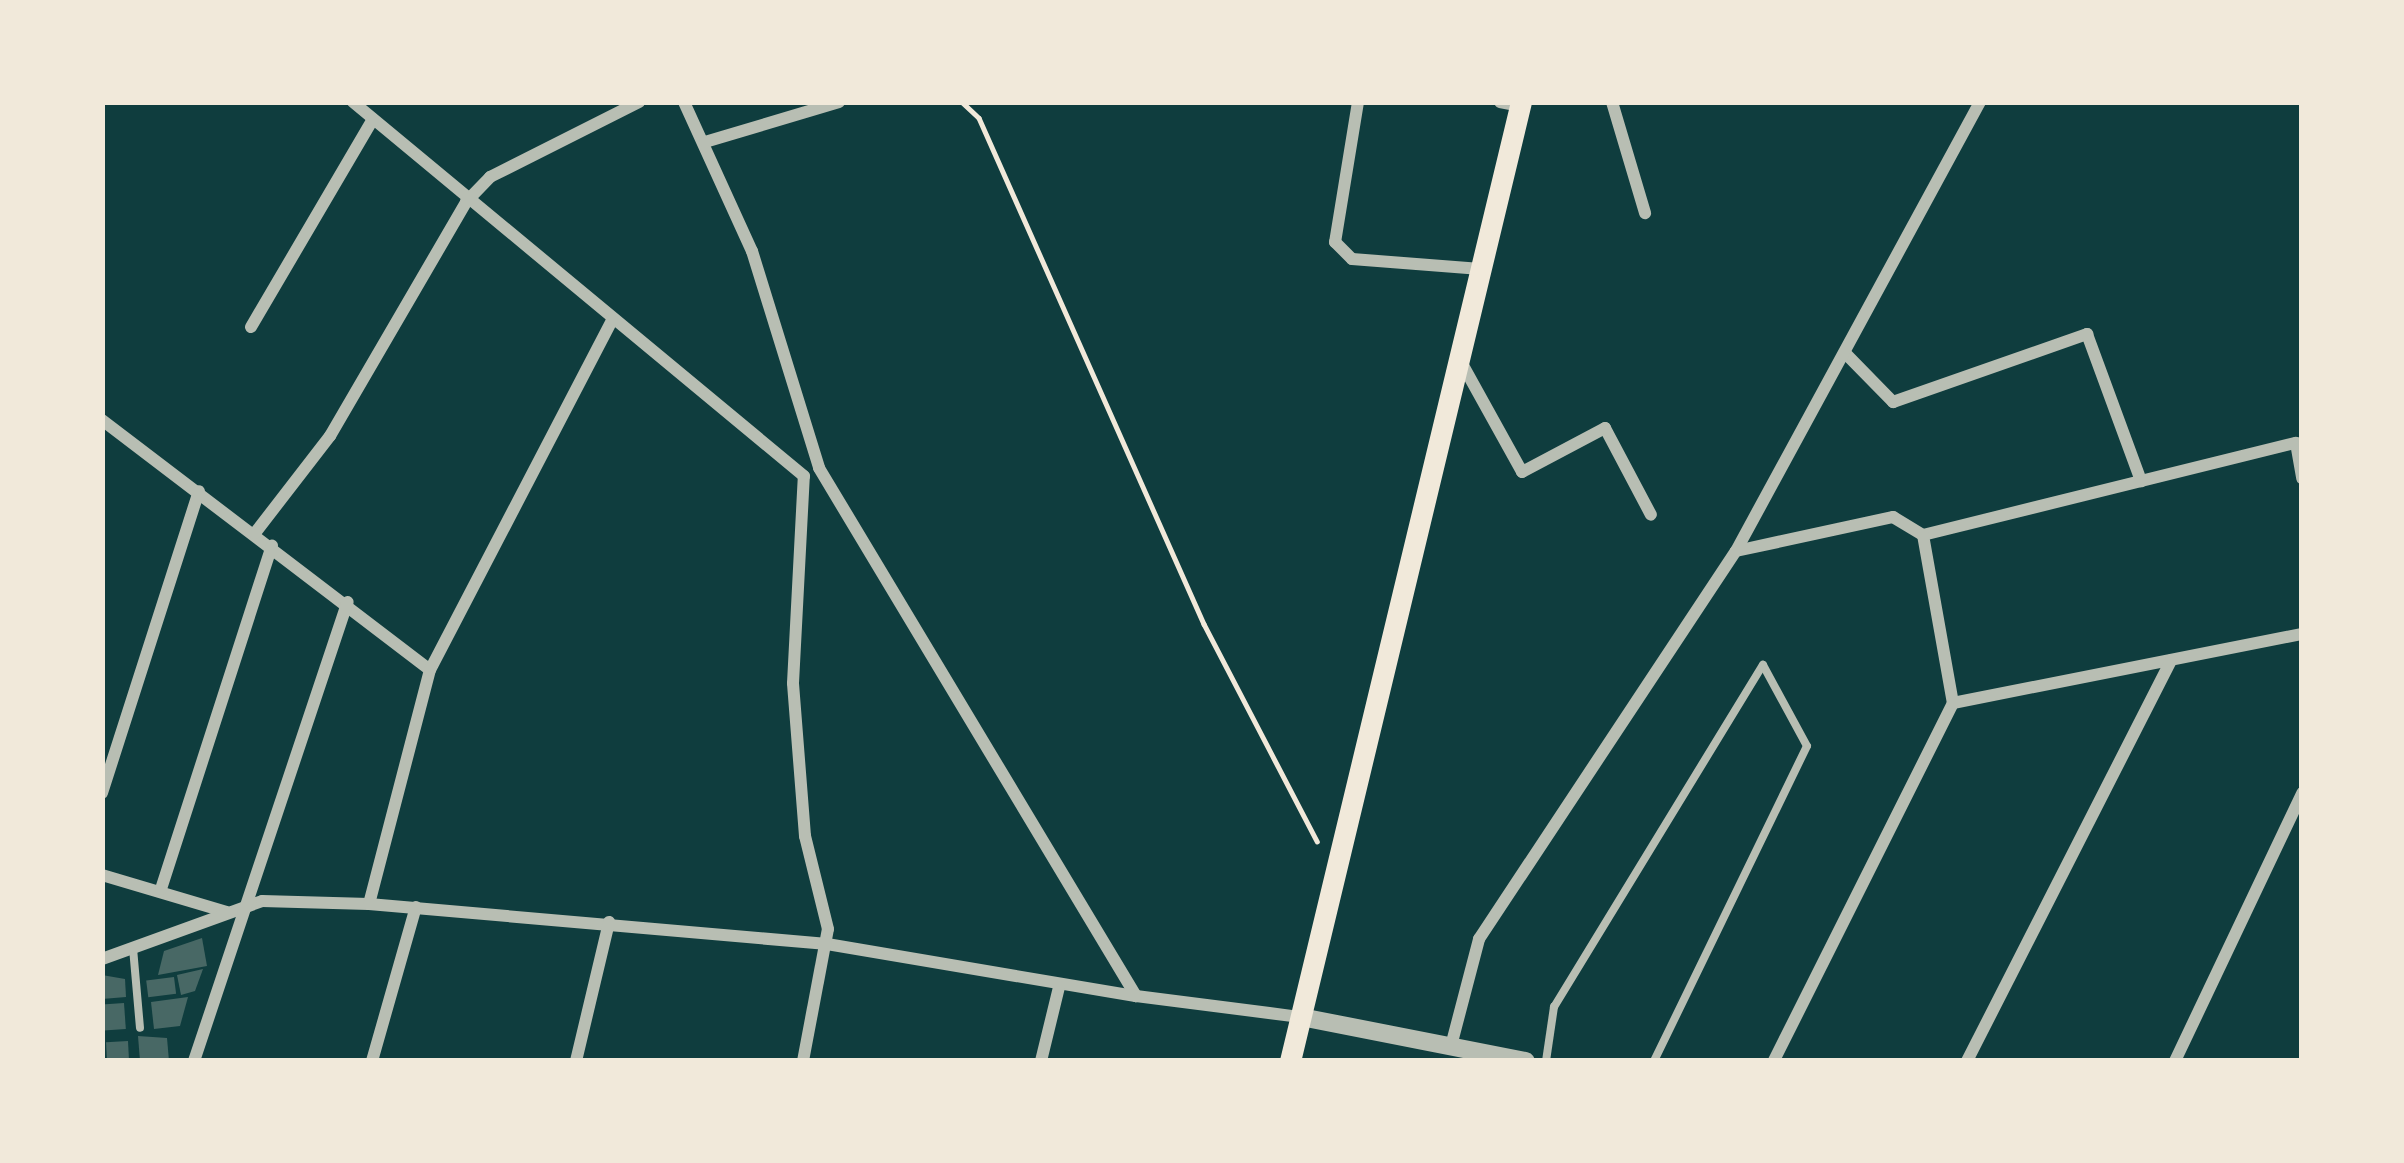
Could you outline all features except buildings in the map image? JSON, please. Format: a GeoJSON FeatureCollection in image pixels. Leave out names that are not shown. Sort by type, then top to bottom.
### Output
{"type":"FeatureCollection","features":[{"type":"Feature","properties":{"kind":"main road"},"geometry":{"type":"LineString","coordinates":[[1290,1061],[1460,359],[1514,103]]}},
{"type":"Feature","properties":{"kind":"street"},"geometry":{"type":"LineString","coordinates":[[353,102],[466,202],[805,476]]}},
{"type":"Feature","properties":{"kind":"street"},"geometry":{"type":"LineString","coordinates":[[255,533],[330,436],[466,202],[490,177],[639,102]]}},
{"type":"Feature","properties":{"kind":"street"},"geometry":{"type":"LineString","coordinates":[[684,102],[752,251],[819,468],[1136,996]]}},
{"type":"Feature","properties":{"kind":"street"},"geometry":{"type":"LineString","coordinates":[[705,142],[839,102]]}},
{"type":"Feature","properties":{"kind":"street"},"geometry":{"type":"LineString","coordinates":[[1358,102],[1335,242],[1352,260],[1480,269]]}},
{"type":"Feature","properties":{"kind":"street"},"geometry":{"type":"LineString","coordinates":[[1612,102],[1645,213]]}},
{"type":"Feature","properties":{"kind":"street"},"geometry":{"type":"LineString","coordinates":[[1455,1051],[1479,939],[1736,551],[1847,356],[1976,118],[1980,102]]}},
{"type":"Feature","properties":{"kind":"street"},"geometry":{"type":"LineString","coordinates":[[1976,118],[1991,102]]}},
{"type":"Feature","properties":{"kind":"street"},"geometry":{"type":"LineString","coordinates":[[251,327],[373,119]]}},
{"type":"Feature","properties":{"kind":"street"},"geometry":{"type":"LineString","coordinates":[[370,904],[430,670],[611,320]]}},
{"type":"Feature","properties":{"kind":"street"},"geometry":{"type":"LineString","coordinates":[[1847,356],[1894,402],[2087,334],[2140,481]]}},
{"type":"Feature","properties":{"kind":"street"},"geometry":{"type":"LineString","coordinates":[[1460,359],[1522,472],[1605,428],[1651,515]]}},
{"type":"Feature","properties":{"kind":"street"},"geometry":{"type":"LineString","coordinates":[[102,420],[348,602],[430,670]]}},
{"type":"Feature","properties":{"kind":"street"},"geometry":{"type":"LineString","coordinates":[[1736,551],[1893,517],[1923,535],[2296,443],[2302,478]]}},
{"type":"Feature","properties":{"kind":"street"},"geometry":{"type":"LineString","coordinates":[[805,476],[819,468]]}},
{"type":"Feature","properties":{"kind":"street"},"geometry":{"type":"LineString","coordinates":[[803,1061],[827,944],[793,683],[805,476]]}},
{"type":"Feature","properties":{"kind":"street"},"geometry":{"type":"LineString","coordinates":[[102,793],[199,491]]}},
{"type":"Feature","properties":{"kind":"street"},"geometry":{"type":"LineString","coordinates":[[1774,1061],[1953,703],[1923,535]]}},
{"type":"Feature","properties":{"kind":"street"},"geometry":{"type":"LineString","coordinates":[[161,889],[272,546]]}},
{"type":"Feature","properties":{"kind":"street"},"geometry":{"type":"LineString","coordinates":[[194,1061],[251,904],[348,602]]}},
{"type":"Feature","properties":{"kind":"street"},"geometry":{"type":"LineString","coordinates":[[1953,703],[2302,634]]}},
{"type":"Feature","properties":{"kind":"street"},"geometry":{"type":"LineString","coordinates":[[1967,1061],[2171,660]]}},
{"type":"Feature","properties":{"kind":"street"},"geometry":{"type":"LineString","coordinates":[[2175,1061],[2302,793]]}},
{"type":"Feature","properties":{"kind":"street"},"geometry":{"type":"LineString","coordinates":[[2286,826],[2302,834]]}},
{"type":"Feature","properties":{"kind":"street"},"geometry":{"type":"LineString","coordinates":[[102,875],[227,912]]}},
{"type":"Feature","properties":{"kind":"street"},"geometry":{"type":"LineString","coordinates":[[102,959],[251,904],[416,907],[827,944],[1059,987],[1301,1017],[1455,1051],[1526,1061]]}},
{"type":"Feature","properties":{"kind":"street"},"geometry":{"type":"LineString","coordinates":[[372,1061],[416,907]]}},
{"type":"Feature","properties":{"kind":"street"},"geometry":{"type":"LineString","coordinates":[[576,1061],[609,922]]}},
{"type":"Feature","properties":{"kind":"street"},"geometry":{"type":"LineString","coordinates":[[1041,1061],[1059,987]]}},
{"type":"Feature","properties":{"kind":"lane"},"geometry":{"type":"LineString","coordinates":[[1546,1061],[1554,1007],[1763,664],[1808,746],[1654,1061]]}},
{"type":"Feature","properties":{"kind":"lane"},"geometry":{"type":"LineString","coordinates":[[134,948],[140,1028]]}},
{"type":"Feature","properties":{"kind":"path"},"geometry":{"type":"LineString","coordinates":[[962,102],[979,118],[1204,624],[1335,877]]}},
{"type":"Feature","properties":{"kind":"path"},"geometry":{"type":"LineString","coordinates":[[102,343],[102,351]]}}]}
